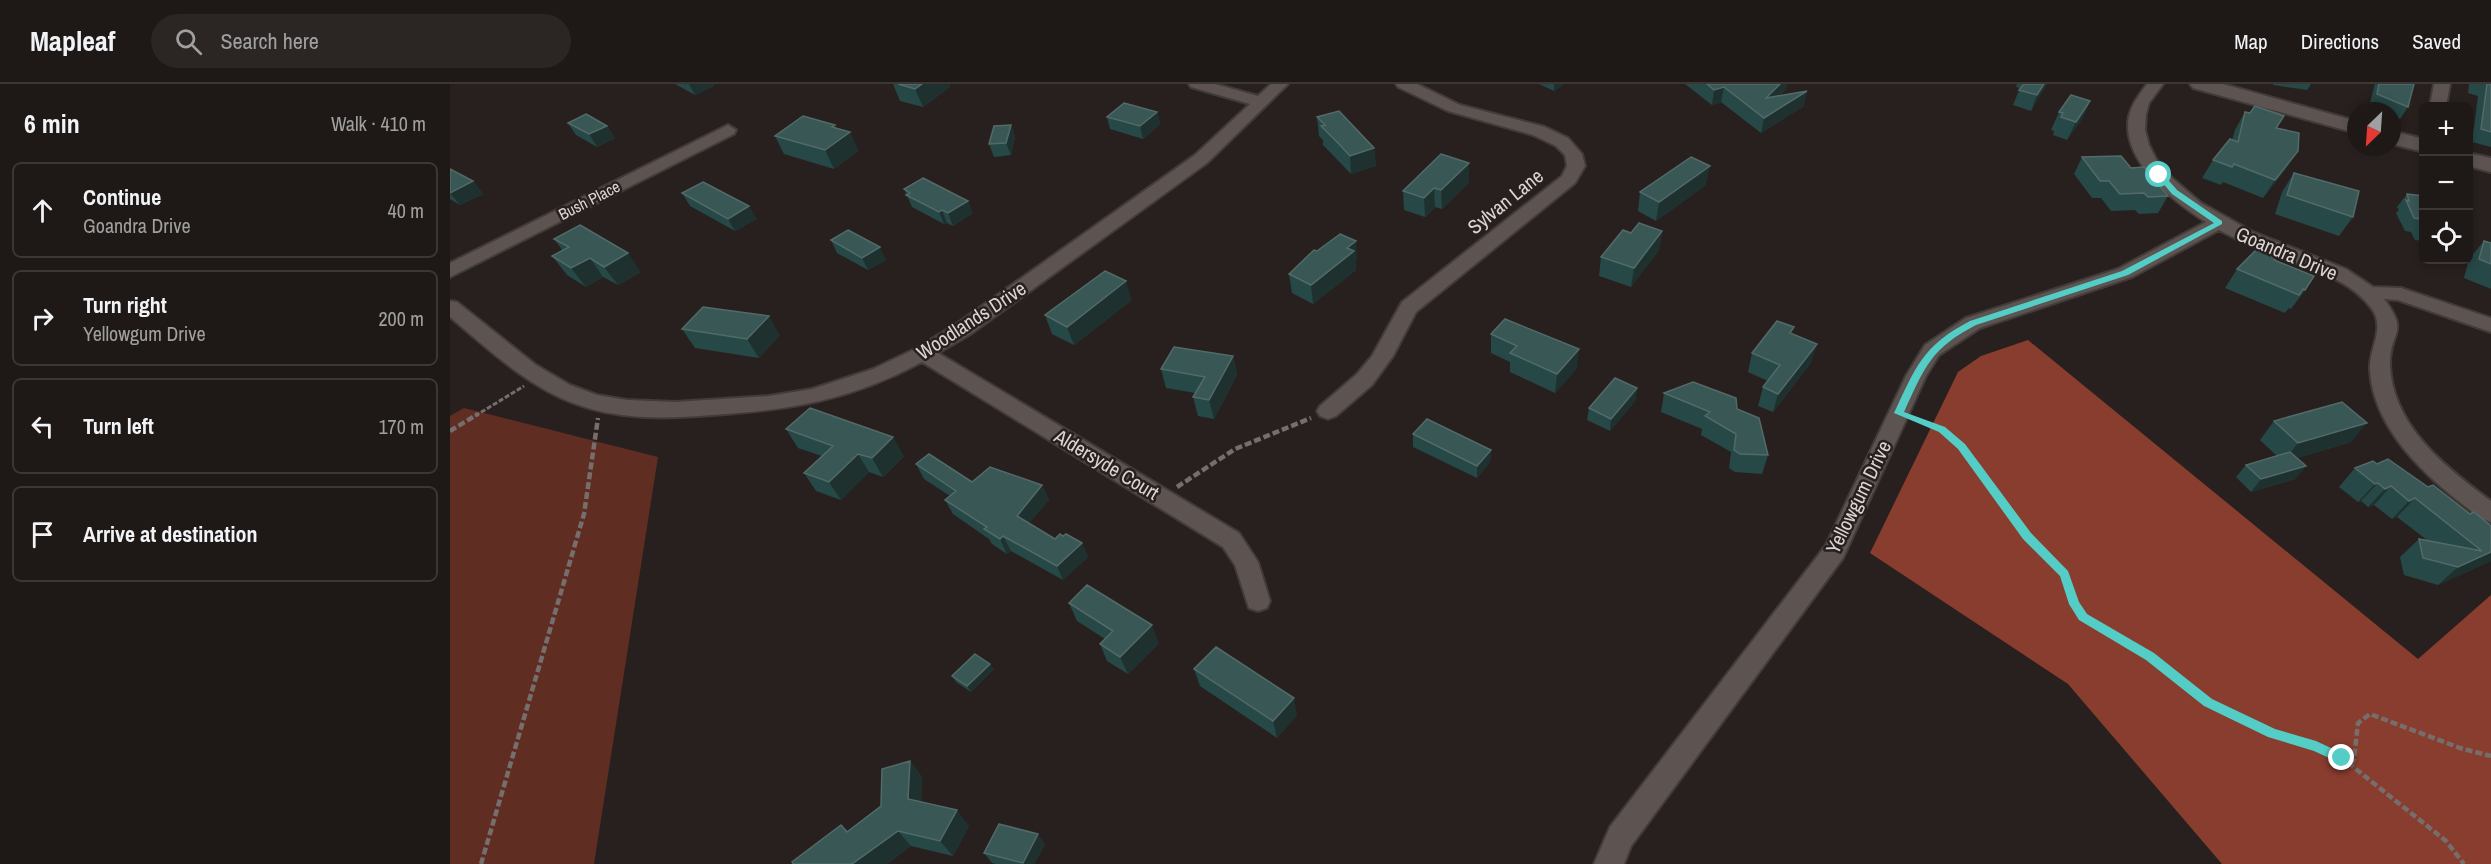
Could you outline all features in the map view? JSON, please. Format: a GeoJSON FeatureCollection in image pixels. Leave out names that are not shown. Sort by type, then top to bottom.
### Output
{"type":"FeatureCollection","features":[{"type":"Feature","properties":{"kind":"street"},"geometry":{"type":"LineString","coordinates":[[1197,84],[1261,102]]}},
{"type":"Feature","properties":{"kind":"street","name":"Woodlands Drive"},"geometry":{"type":"LineString","coordinates":[[450,307],[540,376],[581,398],[631,408],[680,410],[791,401],[850,385],[924,354],[965,328],[1201,159],[1280,84]]}},
{"type":"Feature","properties":{"kind":"street","name":"Sylvan Lane"},"geometry":{"type":"LineString","coordinates":[[1328,411],[1356,390],[1376,367],[1392,340],[1401,316],[1409,307],[1569,179],[1576,166],[1573,154],[1562,142],[1539,131],[1454,108],[1404,84]]}},
{"type":"Feature","properties":{"kind":"street","name":"Goandra Drive"},"geometry":{"type":"LineString","coordinates":[[2155,84],[2140,106],[2136,132],[2148,160],[2174,192],[2219,223],[2282,252],[2313,261],[2336,272],[2368,294],[2384,314],[2388,328],[2380,355],[2381,371],[2386,397],[2400,427],[2422,458],[2457,489],[2491,513]]}},
{"type":"Feature","properties":{"kind":"street"},"geometry":{"type":"LineString","coordinates":[[2200,84],[2233,88],[2347,124]]}},
{"type":"Feature","properties":{"kind":"street"},"geometry":{"type":"LineString","coordinates":[[2439,102],[2442,84]]}},
{"type":"Feature","properties":{"kind":"street","name":"Bush Place"},"geometry":{"type":"LineString","coordinates":[[450,271],[728,130]]}},
{"type":"Feature","properties":{"kind":"street"},"geometry":{"type":"LineString","coordinates":[[2401,140],[2419,145]]}},
{"type":"Feature","properties":{"kind":"street"},"geometry":{"type":"LineString","coordinates":[[2473,160],[2491,165]]}},
{"type":"Feature","properties":{"kind":"street","name":"Yellowgum Drive"},"geometry":{"type":"LineString","coordinates":[[1609,864],[1620,837],[1835,551],[1922,363],[1943,341],[1959,330],[1989,317],[2125,273],[2219,223]]}},
{"type":"Feature","properties":{"kind":"street"},"geometry":{"type":"LineString","coordinates":[[2368,294],[2386,292],[2401,294],[2491,325]]}},
{"type":"Feature","properties":{"kind":"street","name":"Aldersyde Court"},"geometry":{"type":"LineString","coordinates":[[924,354],[1231,540],[1245,562],[1258,601]]}},
{"type":"Feature","properties":{"kind":"path"},"geometry":{"type":"LineString","coordinates":[[450,431],[540,376]]}},
{"type":"Feature","properties":{"kind":"path"},"geometry":{"type":"LineString","coordinates":[[1161,497],[1235,449],[1328,411]]}},
{"type":"Feature","properties":{"kind":"path"},"geometry":{"type":"LineString","coordinates":[[1899,413],[1942,430],[1962,447],[2027,536],[2064,574],[2074,604],[2083,617],[2150,657],[2208,702],[2272,733],[2316,746],[2350,765],[2446,841],[2464,864]]}},
{"type":"Feature","properties":{"kind":"path"},"geometry":{"type":"LineString","coordinates":[[481,864],[584,514],[598,414]]}},
{"type":"Feature","properties":{"kind":"path"},"geometry":{"type":"LineString","coordinates":[[2350,765],[2354,759],[2358,723],[2370,714],[2391,719],[2467,752],[2491,756]]}},
{"type":"Feature","properties":{"kind":"shaded area"},"geometry":{"type":"Polygon","coordinates":[[[2028,340],[2418,659],[2491,595],[2491,864],[2222,864],[2068,684],[1870,553],[1958,372],[1981,356],[2028,340]]]}},
{"type":"Feature","properties":{"kind":"shaded area"},"geometry":{"type":"Polygon","coordinates":[[[464,408],[658,457],[594,864],[450,864],[450,416],[464,408]]]}},
{"type":"Feature","properties":{"kind":"building"},"geometry":{"type":"Polygon","coordinates":[[[898,84],[922,84],[915,89],[898,84]]]}},
{"type":"Feature","properties":{"kind":"building"},"geometry":{"type":"Polygon","coordinates":[[[1707,84],[1780,84],[1766,98],[1807,91],[1764,118],[1724,87],[1714,90],[1707,84]]]}},
{"type":"Feature","properties":{"kind":"building"},"geometry":{"type":"Polygon","coordinates":[[[2024,84],[2044,84],[2037,95],[2019,90],[2024,84]]]}},
{"type":"Feature","properties":{"kind":"building"},"geometry":{"type":"Polygon","coordinates":[[[2379,84],[2414,84],[2408,107],[2401,102],[2377,94],[2379,84]]]}},
{"type":"Feature","properties":{"kind":"building"},"geometry":{"type":"Polygon","coordinates":[[[2487,84],[2491,84],[2491,132],[2481,129],[2487,84]]]}},
{"type":"Feature","properties":{"kind":"building"},"geometry":{"type":"Polygon","coordinates":[[[2071,95],[2090,101],[2076,122],[2061,117],[2063,113],[2059,112],[2071,95]]]}},
{"type":"Feature","properties":{"kind":"building"},"geometry":{"type":"Polygon","coordinates":[[[1124,103],[1157,112],[1140,126],[1107,117],[1124,103]]]}},
{"type":"Feature","properties":{"kind":"building"},"geometry":{"type":"Polygon","coordinates":[[[2255,106],[2284,116],[2276,128],[2299,133],[2298,151],[2275,180],[2234,164],[2232,167],[2213,160],[2230,139],[2238,142],[2245,112],[2250,113],[2255,106]]]}},
{"type":"Feature","properties":{"kind":"building"},"geometry":{"type":"Polygon","coordinates":[[[1339,111],[1374,148],[1350,156],[1321,126],[1325,125],[1317,117],[1339,111]]]}},
{"type":"Feature","properties":{"kind":"building"},"geometry":{"type":"Polygon","coordinates":[[[586,114],[607,126],[589,134],[568,123],[586,114]]]}},
{"type":"Feature","properties":{"kind":"building"},"geometry":{"type":"Polygon","coordinates":[[[803,116],[850,132],[825,150],[775,136],[803,116]]]}},
{"type":"Feature","properties":{"kind":"building"},"geometry":{"type":"Polygon","coordinates":[[[1011,125],[1006,143],[989,144],[994,126],[1011,125]]]}},
{"type":"Feature","properties":{"kind":"building"},"geometry":{"type":"Polygon","coordinates":[[[1441,154],[1469,163],[1441,190],[1434,188],[1424,198],[1403,191],[1441,154]]]}},
{"type":"Feature","properties":{"kind":"building"},"geometry":{"type":"Polygon","coordinates":[[[2121,156],[2131,168],[2144,167],[2168,196],[2148,197],[2144,193],[2120,194],[2109,181],[2100,181],[2082,157],[2121,156]]]}},
{"type":"Feature","properties":{"kind":"building"},"geometry":{"type":"Polygon","coordinates":[[[1691,157],[1710,166],[1659,202],[1640,192],[1691,157]]]}},
{"type":"Feature","properties":{"kind":"building"},"geometry":{"type":"Polygon","coordinates":[[[450,169],[473,181],[450,193],[450,169]]]}},
{"type":"Feature","properties":{"kind":"building"},"geometry":{"type":"Polygon","coordinates":[[[2294,173],[2359,191],[2353,217],[2287,195],[2294,173]]]}},
{"type":"Feature","properties":{"kind":"building"},"geometry":{"type":"Polygon","coordinates":[[[923,178],[968,201],[948,213],[942,210],[939,212],[906,195],[910,193],[904,189],[923,178]]]}},
{"type":"Feature","properties":{"kind":"building"},"geometry":{"type":"Polygon","coordinates":[[[703,182],[749,206],[728,219],[682,193],[703,182]]]}},
{"type":"Feature","properties":{"kind":"building"},"geometry":{"type":"Polygon","coordinates":[[[2407,194],[2419,195],[2419,219],[2414,218],[2406,200],[2409,201],[2407,194]]]}},
{"type":"Feature","properties":{"kind":"building"},"geometry":{"type":"Polygon","coordinates":[[[1639,223],[1662,231],[1634,268],[1601,257],[1623,230],[1631,233],[1639,223]]]}},
{"type":"Feature","properties":{"kind":"building"},"geometry":{"type":"Polygon","coordinates":[[[580,225],[628,253],[604,267],[590,258],[571,268],[552,256],[569,247],[554,239],[580,225]]]}},
{"type":"Feature","properties":{"kind":"building"},"geometry":{"type":"Polygon","coordinates":[[[848,230],[880,247],[862,258],[831,240],[848,230]]]}},
{"type":"Feature","properties":{"kind":"building"},"geometry":{"type":"Polygon","coordinates":[[[1340,234],[1356,241],[1347,248],[1354,251],[1311,285],[1289,274],[1314,250],[1317,251],[1340,234]]]}},
{"type":"Feature","properties":{"kind":"building"},"geometry":{"type":"Polygon","coordinates":[[[2484,241],[2491,243],[2491,264],[2479,259],[2484,241]]]}},
{"type":"Feature","properties":{"kind":"building"},"geometry":{"type":"Polygon","coordinates":[[[2256,250],[2314,276],[2299,295],[2237,269],[2256,250]]]}},
{"type":"Feature","properties":{"kind":"building"},"geometry":{"type":"Polygon","coordinates":[[[1105,271],[1126,281],[1067,327],[1045,315],[1105,271]]]}},
{"type":"Feature","properties":{"kind":"building"},"geometry":{"type":"Polygon","coordinates":[[[703,307],[769,316],[747,339],[682,329],[703,307]]]}},
{"type":"Feature","properties":{"kind":"building"},"geometry":{"type":"Polygon","coordinates":[[[1505,319],[1579,349],[1557,374],[1510,353],[1517,346],[1491,334],[1505,319]]]}},
{"type":"Feature","properties":{"kind":"building"},"geometry":{"type":"Polygon","coordinates":[[[1777,321],[1794,327],[1790,333],[1817,344],[1778,394],[1763,387],[1780,365],[1752,353],[1777,321]]]}},
{"type":"Feature","properties":{"kind":"building"},"geometry":{"type":"Polygon","coordinates":[[[1174,347],[1233,356],[1209,400],[1193,397],[1205,377],[1161,369],[1174,347]]]}},
{"type":"Feature","properties":{"kind":"building"},"geometry":{"type":"Polygon","coordinates":[[[1615,378],[1637,388],[1611,419],[1589,408],[1615,378]]]}},
{"type":"Feature","properties":{"kind":"building"},"geometry":{"type":"Polygon","coordinates":[[[1693,382],[1736,398],[1737,409],[1759,418],[1768,455],[1740,454],[1734,450],[1736,434],[1705,416],[1710,412],[1664,393],[1693,382]]]}},
{"type":"Feature","properties":{"kind":"building"},"geometry":{"type":"Polygon","coordinates":[[[2342,402],[2367,423],[2298,443],[2274,421],[2342,402]]]}},
{"type":"Feature","properties":{"kind":"building"},"geometry":{"type":"Polygon","coordinates":[[[810,408],[893,437],[872,458],[858,454],[829,482],[804,473],[833,446],[786,429],[810,408]]]}},
{"type":"Feature","properties":{"kind":"building"},"geometry":{"type":"Polygon","coordinates":[[[1427,419],[1491,450],[1477,466],[1413,434],[1427,419]]]}},
{"type":"Feature","properties":{"kind":"building"},"geometry":{"type":"Polygon","coordinates":[[[2290,452],[2306,466],[2261,479],[2246,465],[2290,452]]]}},
{"type":"Feature","properties":{"kind":"building"},"geometry":{"type":"Polygon","coordinates":[[[929,454],[972,482],[990,467],[1042,485],[1017,516],[1055,539],[1060,534],[1063,536],[1066,534],[1082,543],[1057,566],[1003,536],[1000,539],[984,529],[987,527],[945,500],[956,491],[916,464],[929,454]]]}},
{"type":"Feature","properties":{"kind":"building"},"geometry":{"type":"Polygon","coordinates":[[[2388,459],[2428,487],[2433,485],[2470,514],[2474,512],[2491,526],[2491,552],[2458,567],[2423,558],[2419,539],[2482,551],[2415,498],[2409,501],[2391,486],[2385,489],[2378,483],[2375,484],[2355,468],[2373,461],[2377,464],[2388,459]]]}},
{"type":"Feature","properties":{"kind":"building"},"geometry":{"type":"Polygon","coordinates":[[[1087,585],[1152,625],[1120,657],[1100,644],[1113,631],[1069,603],[1087,585]]]}},
{"type":"Feature","properties":{"kind":"building"},"geometry":{"type":"Polygon","coordinates":[[[1216,647],[1294,698],[1273,721],[1194,669],[1216,647]]]}},
{"type":"Feature","properties":{"kind":"building"},"geometry":{"type":"Polygon","coordinates":[[[975,654],[990,664],[967,686],[952,676],[975,654]]]}},
{"type":"Feature","properties":{"kind":"building"},"geometry":{"type":"Polygon","coordinates":[[[910,761],[908,799],[957,810],[940,841],[898,831],[852,864],[793,864],[792,862],[841,825],[847,832],[881,806],[882,769],[910,761]]]}},
{"type":"Feature","properties":{"kind":"building"},"geometry":{"type":"Polygon","coordinates":[[[999,824],[1038,834],[1023,863],[984,853],[999,824]]]}},
{"type":"Feature","properties":{"kind":"route"},"geometry":{"type":"LineString","coordinates":[[2159,175],[2174,192],[2219,223],[2125,273],[1973,323],[1959,330],[1932,350],[1922,363],[1899,413],[1933,425],[1962,447],[2027,536],[2064,574],[2074,604],[2083,617],[2150,657],[2208,702],[2272,733],[2316,746],[2342,758]]}}]}
